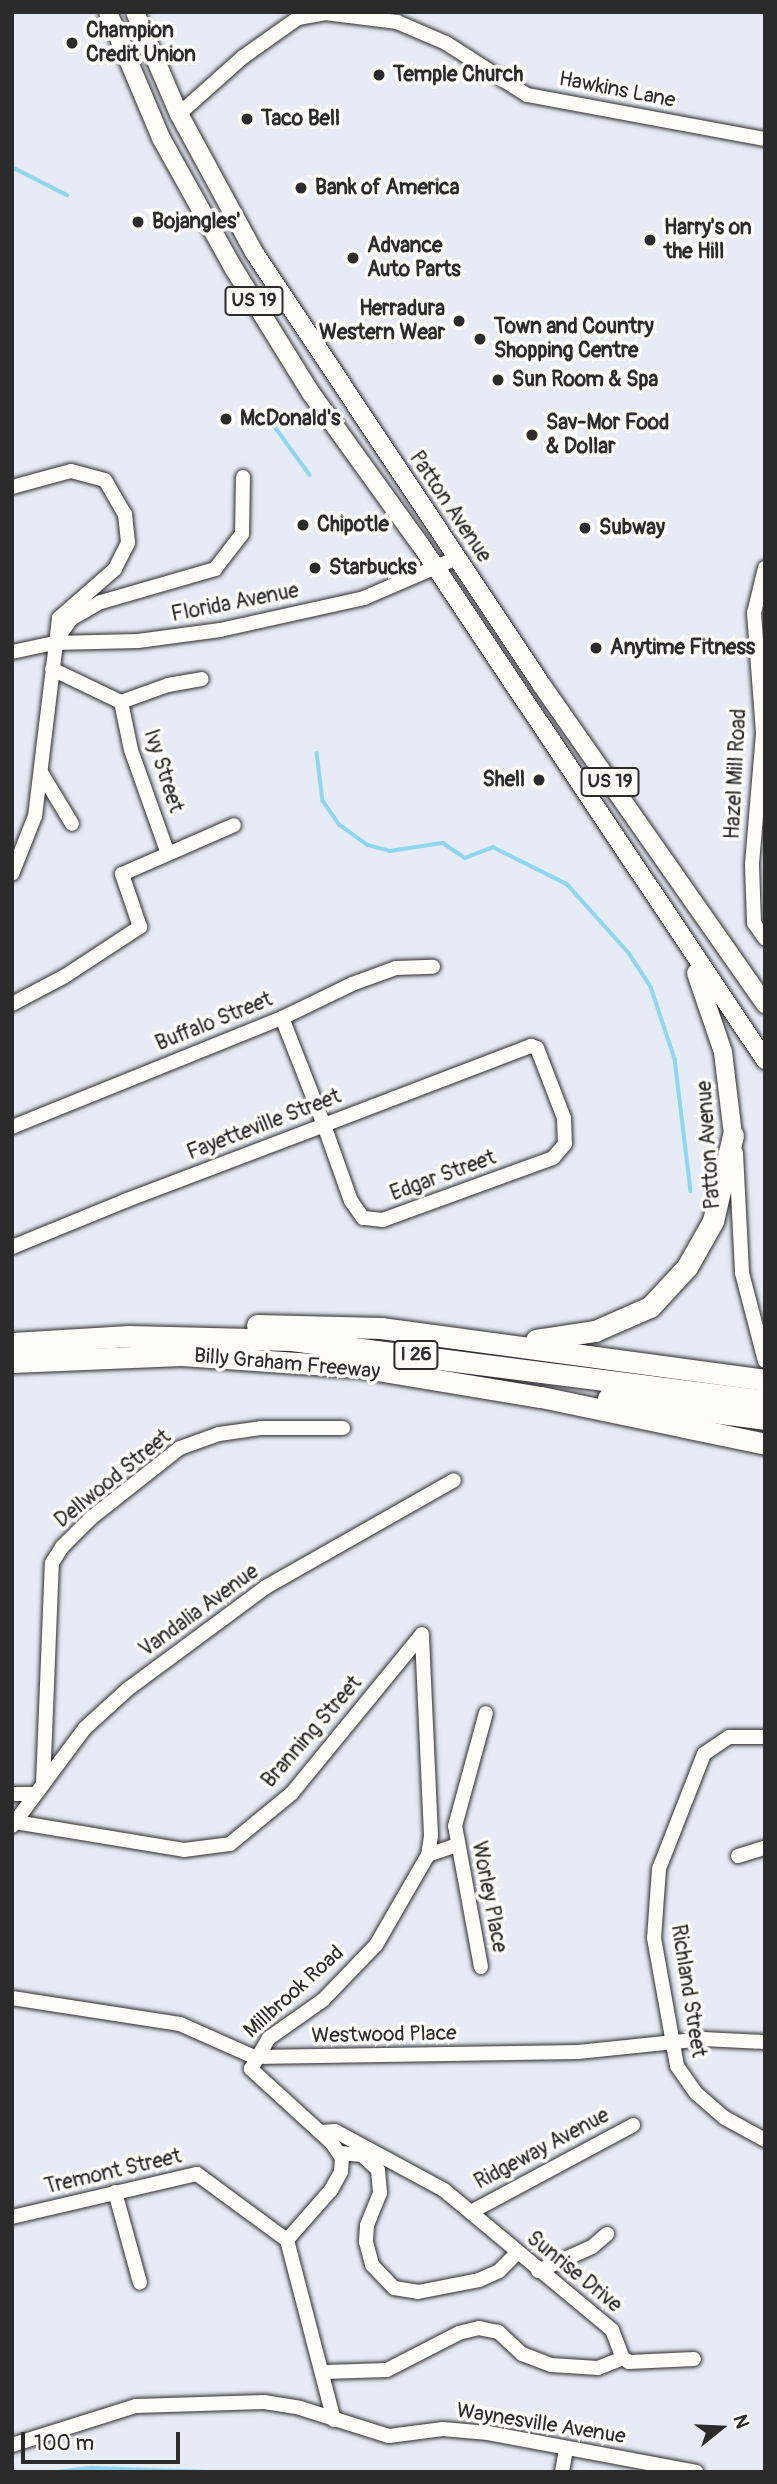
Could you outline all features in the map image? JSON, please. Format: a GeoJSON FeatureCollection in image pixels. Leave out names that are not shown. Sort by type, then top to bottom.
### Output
{"type":"FeatureCollection","features":[{"type":"Feature","properties":{"kind":"highway"},"geometry":{"type":"LineString","coordinates":[[466,1340],[569,1337],[650,1307],[687,1266],[713,1221],[733,1135]]}},
{"type":"Feature","properties":{"kind":"highway"},"geometry":{"type":"LineString","coordinates":[[65,1339],[91,1328],[202,1324],[381,1328],[765,1380]]}},
{"type":"Feature","properties":{"kind":"highway","name":"Billy Graham Freeway"},"geometry":{"type":"LineString","coordinates":[[12,1343],[129,1336],[291,1340],[765,1401]]}},
{"type":"Feature","properties":{"kind":"highway","name":"Billy Graham Freeway"},"geometry":{"type":"LineString","coordinates":[[12,1362],[103,1356],[284,1360],[359,1367],[541,1397],[765,1444]]}},
{"type":"Feature","properties":{"kind":"highway"},"geometry":{"type":"LineString","coordinates":[[541,1397],[555,1391],[765,1419]]}},
{"type":"Feature","properties":{"kind":"main road","name":"Patton Avenue"},"geometry":{"type":"LineString","coordinates":[[108,12],[161,138],[234,269],[311,393],[435,569],[765,1060]]}},
{"type":"Feature","properties":{"kind":"main road","name":"Patton Avenue"},"geometry":{"type":"LineString","coordinates":[[135,12],[179,114],[254,252],[457,558],[765,1004]]}},
{"type":"Feature","properties":{"kind":"main road","name":"Patton Avenue"},"geometry":{"type":"LineString","coordinates":[[677,932],[705,993],[723,1052],[733,1135]]}},
{"type":"Feature","properties":{"kind":"street","name":"Hawkins Lane"},"geometry":{"type":"LineString","coordinates":[[179,114],[266,41],[298,19],[325,13],[397,22],[446,43],[527,95],[765,139]]}},
{"type":"Feature","properties":{"kind":"street"},"geometry":{"type":"LineString","coordinates":[[12,487],[71,471],[105,480],[125,514],[128,543],[115,569],[60,615],[54,643],[42,774],[35,816],[12,872]]}},
{"type":"Feature","properties":{"kind":"street"},"geometry":{"type":"LineString","coordinates":[[54,643],[72,620],[101,601],[215,569],[242,534],[243,477]]}},
{"type":"Feature","properties":{"kind":"street","name":"Florida Avenue"},"geometry":{"type":"LineString","coordinates":[[12,652],[54,643],[138,640],[220,630],[363,598],[457,558]]}},
{"type":"Feature","properties":{"kind":"street","name":"Hazel Mill Road"},"geometry":{"type":"LineString","coordinates":[[765,568],[754,613],[764,733],[752,864],[754,923],[765,939]]}},
{"type":"Feature","properties":{"kind":"street"},"geometry":{"type":"LineString","coordinates":[[52,669],[121,702],[168,685],[201,679]]}},
{"type":"Feature","properties":{"kind":"street","name":"Ivy Street"},"geometry":{"type":"LineString","coordinates":[[121,702],[131,750],[167,851]]}},
{"type":"Feature","properties":{"kind":"street"},"geometry":{"type":"LineString","coordinates":[[42,774],[72,824]]}},
{"type":"Feature","properties":{"kind":"street"},"geometry":{"type":"LineString","coordinates":[[12,1004],[65,976],[140,927],[122,874],[167,851],[234,825]]}},
{"type":"Feature","properties":{"kind":"street","name":"Buffalo Street"},"geometry":{"type":"LineString","coordinates":[[12,1126],[282,1018],[352,984],[396,968],[433,967]]}},
{"type":"Feature","properties":{"kind":"street"},"geometry":{"type":"LineString","coordinates":[[282,1018],[324,1125]]}},
{"type":"Feature","properties":{"kind":"street","name":"Fayetteville Street"},"geometry":{"type":"LineString","coordinates":[[13,1243],[531,1046],[537,1048],[564,1118],[565,1144],[553,1158]]}},
{"type":"Feature","properties":{"kind":"street","name":"Edgar Street"},"geometry":{"type":"LineString","coordinates":[[324,1125],[351,1200],[363,1218],[383,1220],[553,1158]]}},
{"type":"Feature","properties":{"kind":"street","name":"Patton Avenue"},"geometry":{"type":"LineString","coordinates":[[733,1135],[742,1273],[765,1361]]}},
{"type":"Feature","properties":{"kind":"street","name":"Dellwood Street"},"geometry":{"type":"LineString","coordinates":[[38,1789],[52,1563],[62,1547],[91,1518],[180,1448],[219,1434],[261,1428],[343,1428]]}},
{"type":"Feature","properties":{"kind":"street","name":"Vandalia Avenue"},"geometry":{"type":"LineString","coordinates":[[14,1824],[86,1728],[128,1689],[266,1587],[454,1480]]}},
{"type":"Feature","properties":{"kind":"street","name":"Branning Street"},"geometry":{"type":"LineString","coordinates":[[14,1824],[184,1850],[230,1844],[292,1793],[422,1634]]}},
{"type":"Feature","properties":{"kind":"street","name":"Millbrook Road"},"geometry":{"type":"LineString","coordinates":[[340,2153],[251,2069],[254,2057],[269,2038],[323,2000],[376,1945],[428,1855],[431,1835],[422,1634]]}},
{"type":"Feature","properties":{"kind":"street","name":"Worley Place"},"geometry":{"type":"LineString","coordinates":[[481,1967],[457,1845],[456,1826],[486,1713]]}},
{"type":"Feature","properties":{"kind":"street","name":"Richland Street"},"geometry":{"type":"LineString","coordinates":[[765,1737],[729,1737],[704,1754],[659,1869],[654,1938],[677,2066],[696,2093],[744,2132],[765,2140]]}},
{"type":"Feature","properties":{"kind":"street"},"geometry":{"type":"LineString","coordinates":[[12,1794],[38,1789]]}},
{"type":"Feature","properties":{"kind":"street"},"geometry":{"type":"LineString","coordinates":[[428,1855],[457,1845]]}},
{"type":"Feature","properties":{"kind":"street"},"geometry":{"type":"LineString","coordinates":[[738,1856],[765,1849]]}},
{"type":"Feature","properties":{"kind":"street","name":"Westwood Place"},"geometry":{"type":"LineString","coordinates":[[12,1998],[180,2024],[254,2057],[578,2052],[727,2038],[765,2042]]}},
{"type":"Feature","properties":{"kind":"street","name":"Ridgeway Avenue"},"geometry":{"type":"LineString","coordinates":[[471,2212],[632,2125]]}},
{"type":"Feature","properties":{"kind":"street","name":"Sunrise Drive"},"geometry":{"type":"LineString","coordinates":[[320,2132],[335,2131],[404,2165],[471,2212],[538,2272],[612,2330],[623,2358]]}},
{"type":"Feature","properties":{"kind":"street"},"geometry":{"type":"LineString","coordinates":[[334,2420],[325,2372],[287,2240],[331,2190],[343,2168],[340,2153],[362,2155],[380,2176],[366,2242],[372,2265],[394,2288],[418,2292],[479,2280],[499,2272],[517,2253]]}},
{"type":"Feature","properties":{"kind":"street","name":"Tremont Street"},"geometry":{"type":"LineString","coordinates":[[12,2217],[197,2174],[287,2240]]}},
{"type":"Feature","properties":{"kind":"street"},"geometry":{"type":"LineString","coordinates":[[115,2192],[140,2283]]}},
{"type":"Feature","properties":{"kind":"street"},"geometry":{"type":"LineString","coordinates":[[538,2272],[592,2247],[607,2234]]}},
{"type":"Feature","properties":{"kind":"street"},"geometry":{"type":"LineString","coordinates":[[325,2372],[387,2370],[459,2333],[480,2328],[498,2332],[522,2354],[551,2365],[598,2368],[623,2358],[629,2362],[694,2359]]}},
{"type":"Feature","properties":{"kind":"street","name":"Waynesville Avenue"},"geometry":{"type":"LineString","coordinates":[[12,2445],[136,2406],[264,2402],[390,2436],[443,2429],[696,2472]]}},
{"type":"Feature","properties":{"kind":"street"},"geometry":{"type":"LineString","coordinates":[[562,2472],[566,2448]]}},
{"type":"Feature","properties":{"kind":"waterway"},"geometry":{"type":"LineString","coordinates":[[12,167],[67,195]]}},
{"type":"Feature","properties":{"kind":"waterway"},"geometry":{"type":"LineString","coordinates":[[275,427],[310,475]]}},
{"type":"Feature","properties":{"kind":"waterway"},"geometry":{"type":"LineString","coordinates":[[317,753],[323,801],[340,825],[368,845],[390,851],[443,843],[465,858],[493,847],[567,884],[629,953],[651,987],[675,1059],[691,1191]]}},
{"type":"Feature","properties":{"kind":"waterway"},"geometry":{"type":"LineString","coordinates":[[57,2472],[92,2468],[210,2472]]}},
{"type":"Feature","properties":{"kind":"place","name":"Champion Credit Union"},"geometry":{"type":"Point","coordinates":[72,43]}},
{"type":"Feature","properties":{"kind":"place","name":"Temple Church"},"geometry":{"type":"Point","coordinates":[379,75]}},
{"type":"Feature","properties":{"kind":"place","name":"Taco Bell"},"geometry":{"type":"Point","coordinates":[247,119]}},
{"type":"Feature","properties":{"kind":"place","name":"Bank of America"},"geometry":{"type":"Point","coordinates":[301,188]}},
{"type":"Feature","properties":{"kind":"place","name":"Bojangles'"},"geometry":{"type":"Point","coordinates":[138,222]}},
{"type":"Feature","properties":{"kind":"place","name":"Harry's on the Hill"},"geometry":{"type":"Point","coordinates":[650,240]}},
{"type":"Feature","properties":{"kind":"place","name":"Advance Auto Parts"},"geometry":{"type":"Point","coordinates":[353,258]}},
{"type":"Feature","properties":{"kind":"place","name":"Herradura Western Wear"},"geometry":{"type":"Point","coordinates":[459,321]}},
{"type":"Feature","properties":{"kind":"place","name":"Town and Country Shopping Centre"},"geometry":{"type":"Point","coordinates":[480,339]}},
{"type":"Feature","properties":{"kind":"place","name":"Sun Room & Spa"},"geometry":{"type":"Point","coordinates":[498,380]}},
{"type":"Feature","properties":{"kind":"place","name":"McDonald's"},"geometry":{"type":"Point","coordinates":[226,419]}},
{"type":"Feature","properties":{"kind":"place","name":"Sav-Mor Food & Dollar"},"geometry":{"type":"Point","coordinates":[532,435]}},
{"type":"Feature","properties":{"kind":"place","name":"Chipotle"},"geometry":{"type":"Point","coordinates":[303,525]}},
{"type":"Feature","properties":{"kind":"place","name":"Subway"},"geometry":{"type":"Point","coordinates":[585,528]}},
{"type":"Feature","properties":{"kind":"place","name":"Starbucks"},"geometry":{"type":"Point","coordinates":[315,568]}},
{"type":"Feature","properties":{"kind":"place","name":"Anytime Fitness"},"geometry":{"type":"Point","coordinates":[596,648]}},
{"type":"Feature","properties":{"kind":"place","name":"Shell"},"geometry":{"type":"Point","coordinates":[539,780]}}]}
